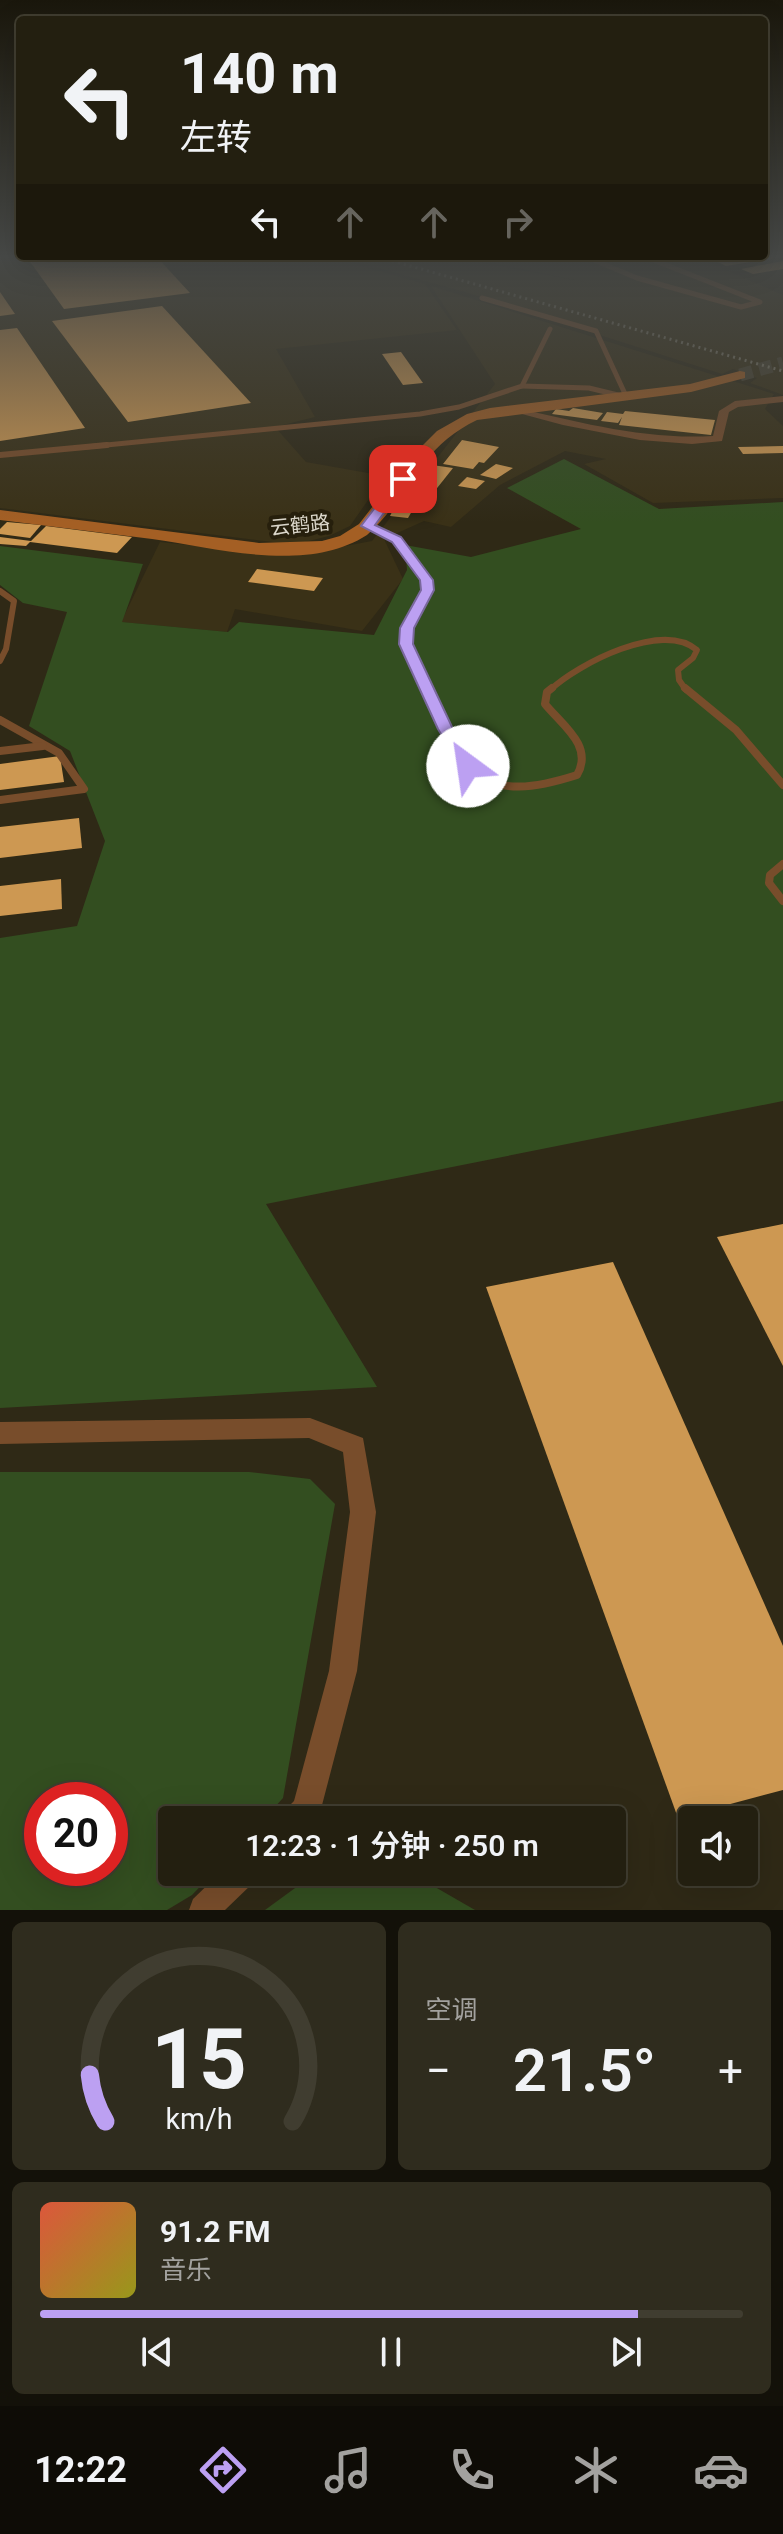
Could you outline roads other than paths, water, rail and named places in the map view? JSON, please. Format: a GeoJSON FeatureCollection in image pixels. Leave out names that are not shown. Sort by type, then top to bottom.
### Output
{"type":"FeatureCollection","features":[{"type":"Feature","properties":{"kind":"street","name":"云鹤路"},"geometry":{"type":"LineString","coordinates":[[0,515],[280,550],[324,545],[351,537],[367,526],[438,434],[473,416],[691,388],[740,375]]}},
{"type":"Feature","properties":{"kind":"street"},"geometry":{"type":"LineString","coordinates":[[512,410],[632,436],[690,442],[718,439],[724,411],[735,404],[783,399]]}},
{"type":"Feature","properties":{"kind":"street"},"geometry":{"type":"LineString","coordinates":[[0,1433],[310,1428],[354,1446],[363,1512],[343,1671],[307,1806]]}},
{"type":"Feature","properties":{"kind":"street"},"geometry":{"type":"LineString","coordinates":[[204,1910],[228,1886]]}},
{"type":"Feature","properties":{"kind":"lane"},"geometry":{"type":"LineString","coordinates":[[522,386],[542,345]]}},
{"type":"Feature","properties":{"kind":"lane"},"geometry":{"type":"LineString","coordinates":[[603,345],[626,396]]}},
{"type":"Feature","properties":{"kind":"lane"},"geometry":{"type":"LineString","coordinates":[[0,455],[420,414],[459,407],[522,386],[589,388],[626,396]]}},
{"type":"Feature","properties":{"kind":"lane"},"geometry":{"type":"LineString","coordinates":[[367,526],[397,539],[427,580],[428,590],[407,628],[408,650],[460,754],[486,782],[495,786],[542,786],[577,775],[584,763],[583,753],[576,740],[545,704],[547,692],[571,670],[601,653],[627,645],[678,642],[697,650],[693,658],[678,670],[682,685],[736,730],[783,785]]}},
{"type":"Feature","properties":{"kind":"lane"},"geometry":{"type":"LineString","coordinates":[[0,591],[14,601],[6,649],[0,661]]}},
{"type":"Feature","properties":{"kind":"lane"},"geometry":{"type":"LineString","coordinates":[[0,720],[59,753],[84,789],[0,800]]}},
{"type":"Feature","properties":{"kind":"lane"},"geometry":{"type":"LineString","coordinates":[[0,751],[43,746]]}},
{"type":"Feature","properties":{"kind":"lane"},"geometry":{"type":"LineString","coordinates":[[783,864],[770,875],[769,883],[783,901]]}},
{"type":"Feature","properties":{"kind":"tunnel"},"geometry":{"type":"LineString","coordinates":[[740,375],[783,363]]}},
{"type":"Feature","properties":{"kind":"railway"},"geometry":{"type":"LineString","coordinates":[[691,345],[783,371]]}}]}
